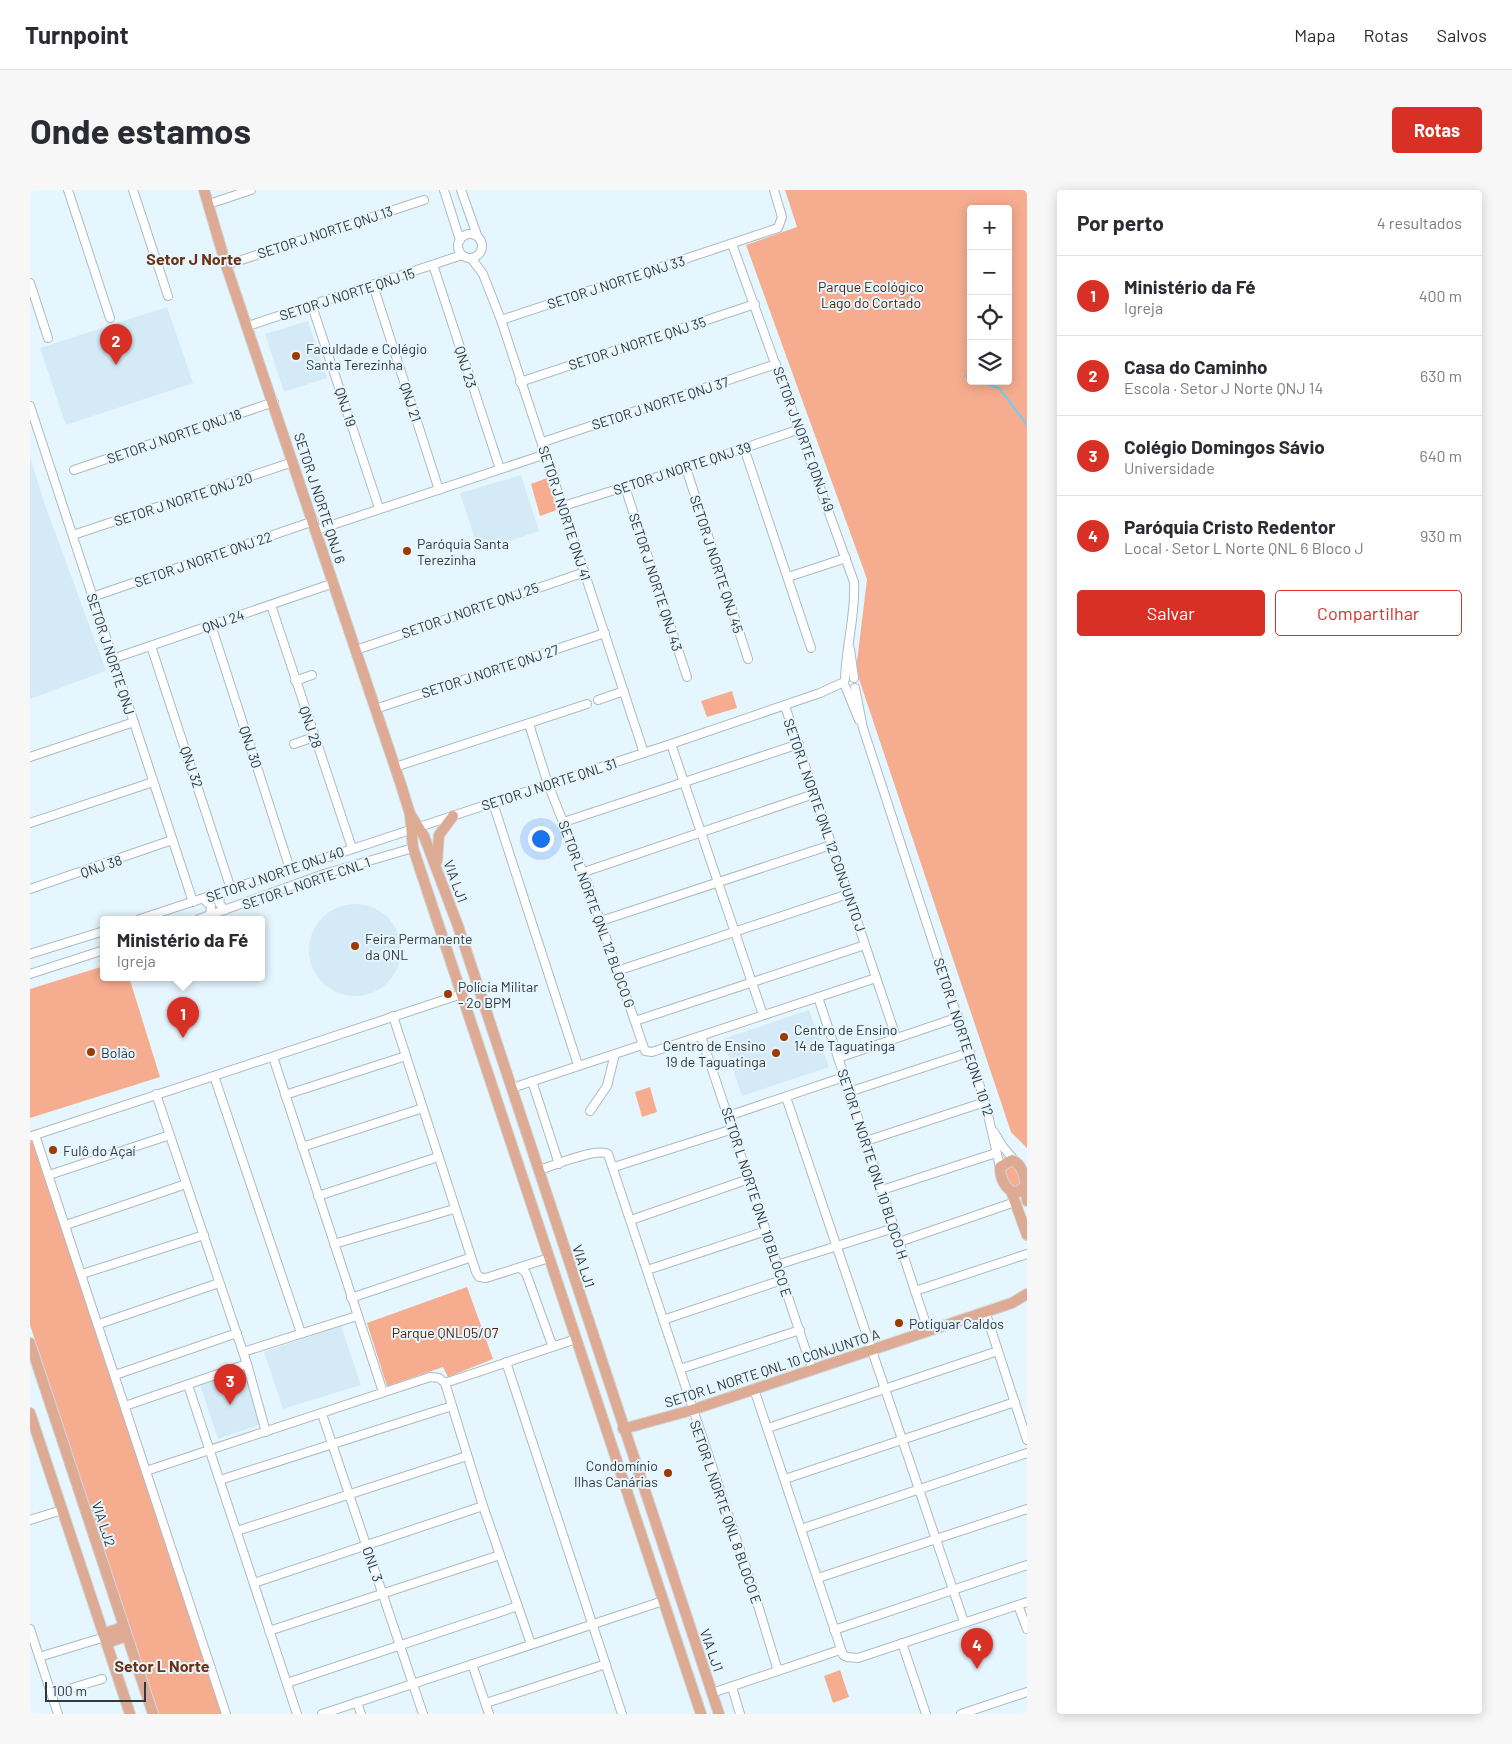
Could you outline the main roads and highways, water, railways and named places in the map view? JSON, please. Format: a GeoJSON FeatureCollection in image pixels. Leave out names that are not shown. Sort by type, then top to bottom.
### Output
{"type":"FeatureCollection","features":[{"type":"Feature","properties":{"kind":"main road","name":"SETOR J NORTE QNJ 6"},"geometry":{"type":"LineString","coordinates":[[204,190],[226,265],[316,526],[410,814]]}},
{"type":"Feature","properties":{"kind":"main road","name":"VIA LJ1"},"geometry":{"type":"LineString","coordinates":[[410,814],[415,830],[438,870],[458,926],[539,1170],[547,1200],[719,1714]]}},
{"type":"Feature","properties":{"kind":"main road"},"geometry":{"type":"LineString","coordinates":[[438,870],[437,842],[443,826],[453,816]]}},
{"type":"Feature","properties":{"kind":"main road"},"geometry":{"type":"LineString","coordinates":[[415,830],[413,848],[701,1714]]}},
{"type":"Feature","properties":{"kind":"main road"},"geometry":{"type":"LineString","coordinates":[[441,931],[440,927],[445,925],[458,926]]}},
{"type":"Feature","properties":{"kind":"main road"},"geometry":{"type":"LineString","coordinates":[[485,1064],[488,1067],[498,1067],[503,1060]]}},
{"type":"Feature","properties":{"kind":"main road"},"geometry":{"type":"LineString","coordinates":[[1027,1201],[1026,1185],[1020,1162],[1008,1161],[1000,1167],[1003,1182],[1011,1191],[1027,1235]]}},
{"type":"Feature","properties":{"kind":"main road"},"geometry":{"type":"LineString","coordinates":[[1011,1191],[1018,1192],[1026,1185]]}},
{"type":"Feature","properties":{"kind":"main road"},"geometry":{"type":"LineString","coordinates":[[531,1203],[534,1206],[547,1200]]}},
{"type":"Feature","properties":{"kind":"main road"},"geometry":{"type":"LineString","coordinates":[[537,1222],[540,1218],[544,1217],[555,1222]]}},
{"type":"Feature","properties":{"kind":"main road"},"geometry":{"type":"LineString","coordinates":[[1012,1302],[1027,1294]]}},
{"type":"Feature","properties":{"kind":"main road"},"geometry":{"type":"LineString","coordinates":[[1012,1302],[1027,1303]]}},
{"type":"Feature","properties":{"kind":"main road","name":"SETOR L NORTE QNL 10 CONJUNTO A"},"geometry":{"type":"LineString","coordinates":[[623,1429],[692,1410],[1012,1302]]}},
{"type":"Feature","properties":{"kind":"main road","name":"VIA LJ2"},"geometry":{"type":"LineString","coordinates":[[30,1343],[153,1714]]}},
{"type":"Feature","properties":{"kind":"main road"},"geometry":{"type":"LineString","coordinates":[[30,1413],[32,1428],[62,1510],[130,1714]]}},
{"type":"Feature","properties":{"kind":"main road"},"geometry":{"type":"LineString","coordinates":[[636,1519],[644,1521],[652,1514]]}},
{"type":"Feature","properties":{"kind":"main road"},"geometry":{"type":"LineString","coordinates":[[642,1537],[648,1532],[658,1533]]}},
{"type":"Feature","properties":{"kind":"main road"},"geometry":{"type":"LineString","coordinates":[[105,1638],[125,1632]]}},
{"type":"Feature","properties":{"kind":"waterway"},"geometry":{"type":"LineString","coordinates":[[990,385],[1000,389],[1027,425]]}},
{"type":"Feature","properties":{"kind":"place","name":"Faculdade e Colégio Santa Terezinha"},"geometry":{"type":"Point","coordinates":[296,356]}},
{"type":"Feature","properties":{"kind":"place","name":"Casa do Caminho"},"geometry":{"type":"Point","coordinates":[116,365]}},
{"type":"Feature","properties":{"kind":"place","name":"Paróquia Santa Terezinha"},"geometry":{"type":"Point","coordinates":[407,551]}},
{"type":"Feature","properties":{"kind":"place","name":"Feira Permanente da QNL"},"geometry":{"type":"Point","coordinates":[355,946]}},
{"type":"Feature","properties":{"kind":"place","name":"Polícia Militar - 2o BPM"},"geometry":{"type":"Point","coordinates":[448,994]}},
{"type":"Feature","properties":{"kind":"place","name":"Centro de Ensino 14 de Taguatinga"},"geometry":{"type":"Point","coordinates":[784,1037]}},
{"type":"Feature","properties":{"kind":"place","name":"Ministério da Fé"},"geometry":{"type":"Point","coordinates":[183,1038]}},
{"type":"Feature","properties":{"kind":"place","name":"Bolão"},"geometry":{"type":"Point","coordinates":[91,1052]}},
{"type":"Feature","properties":{"kind":"place","name":"Centro de Ensino 19 de Taguatinga"},"geometry":{"type":"Point","coordinates":[776,1053]}},
{"type":"Feature","properties":{"kind":"place","name":"Fulô do Açaí"},"geometry":{"type":"Point","coordinates":[53,1150]}},
{"type":"Feature","properties":{"kind":"place","name":"Potiguar Caldos"},"geometry":{"type":"Point","coordinates":[899,1323]}},
{"type":"Feature","properties":{"kind":"place","name":"Colégio Domingos Sávio"},"geometry":{"type":"Point","coordinates":[230,1405]}},
{"type":"Feature","properties":{"kind":"place","name":"Condomínio Ilhas Canárias"},"geometry":{"type":"Point","coordinates":[668,1473]}},
{"type":"Feature","properties":{"kind":"place","name":"Paróquia Cristo Redentor"},"geometry":{"type":"Point","coordinates":[977,1669]}},
{"type":"Feature","properties":{"kind":"district","name":"Setor J Norte"},"geometry":{"type":"Point","coordinates":[194,258]}},
{"type":"Feature","properties":{"kind":"district","name":"Setor L Norte"},"geometry":{"type":"Point","coordinates":[162,1665]}},
{"type":"Feature","properties":{"kind":"park label","name":"Parque Ecológico Lago do Cortado"},"geometry":{"type":"Point","coordinates":[871,294]}},
{"type":"Feature","properties":{"kind":"park label","name":"Parque QNL05/07"},"geometry":{"type":"Point","coordinates":[445,1332]}}]}
